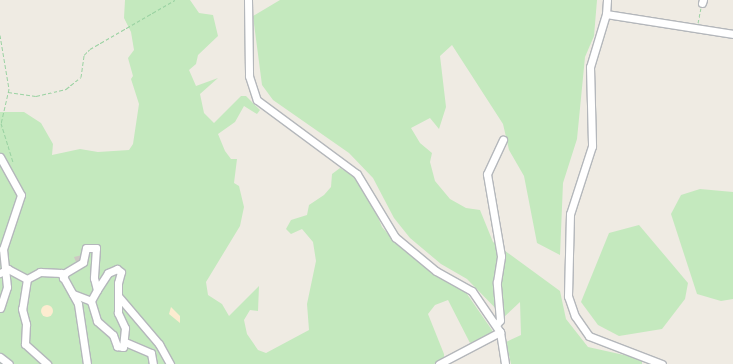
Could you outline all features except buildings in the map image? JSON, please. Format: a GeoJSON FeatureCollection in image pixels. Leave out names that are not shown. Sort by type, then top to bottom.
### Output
{"type":"FeatureCollection","features":[{"type":"Feature","properties":{"kind":"street"},"geometry":{"type":"LineString","coordinates":[[248,0],[249,76],[257,100],[357,174],[372,193],[383,223],[395,237],[436,271],[472,291],[500,332],[505,364]]}},
{"type":"Feature","properties":{"kind":"street"},"geometry":{"type":"LineString","coordinates":[[607,0],[606,14],[590,67],[592,146],[570,214],[568,296],[575,316],[589,336],[662,364]]}},
{"type":"Feature","properties":{"kind":"street"},"geometry":{"type":"LineString","coordinates":[[606,14],[733,34]]}},
{"type":"Feature","properties":{"kind":"street"},"geometry":{"type":"LineString","coordinates":[[496,325],[500,320],[497,282],[501,256],[487,174],[503,139]]}},
{"type":"Feature","properties":{"kind":"street"},"geometry":{"type":"LineString","coordinates":[[0,157],[21,195],[3,249],[8,269],[7,291],[0,308]]}},
{"type":"Feature","properties":{"kind":"street"},"geometry":{"type":"LineString","coordinates":[[64,278],[65,273],[83,262],[86,248],[94,246],[97,252],[94,278],[97,290]]}},
{"type":"Feature","properties":{"kind":"street"},"geometry":{"type":"LineString","coordinates":[[0,273],[8,269]]}},
{"type":"Feature","properties":{"kind":"street"},"geometry":{"type":"LineString","coordinates":[[8,269],[27,279]]}},
{"type":"Feature","properties":{"kind":"street"},"geometry":{"type":"LineString","coordinates":[[27,279],[49,270],[64,278],[73,294],[87,364]]}},
{"type":"Feature","properties":{"kind":"street"},"geometry":{"type":"LineString","coordinates":[[119,270],[122,275],[118,283],[119,297],[125,342],[123,347],[117,346],[113,335],[97,322],[91,301],[108,273],[119,270]]}},
{"type":"Feature","properties":{"kind":"street"},"geometry":{"type":"LineString","coordinates":[[27,279],[22,309],[27,328],[25,344],[47,364]]}},
{"type":"Feature","properties":{"kind":"street"},"geometry":{"type":"LineString","coordinates":[[73,294],[91,301]]}},
{"type":"Feature","properties":{"kind":"street"},"geometry":{"type":"LineString","coordinates":[[119,297],[158,344],[170,364]]}},
{"type":"Feature","properties":{"kind":"street"},"geometry":{"type":"LineString","coordinates":[[439,364],[500,332]]}},
{"type":"Feature","properties":{"kind":"street"},"geometry":{"type":"LineString","coordinates":[[125,342],[151,353],[153,364]]}},
{"type":"Feature","properties":{"kind":"street"},"geometry":{"type":"LineString","coordinates":[[0,357],[10,364]]}},
{"type":"Feature","properties":{"kind":"path"},"geometry":{"type":"LineString","coordinates":[[8,92],[36,96],[66,89],[81,77],[84,55],[90,49],[175,0]]}},
{"type":"Feature","properties":{"kind":"path"},"geometry":{"type":"LineString","coordinates":[[696,29],[703,2]]}},
{"type":"Feature","properties":{"kind":"path"},"geometry":{"type":"LineString","coordinates":[[0,34],[8,92],[1,123],[13,162]]}},
{"type":"Feature","properties":{"kind":"green space"},"geometry":{"type":"Polygon","coordinates":[[[125,0],[190,0],[199,13],[213,15],[218,36],[198,55],[196,64],[189,70],[196,86],[218,78],[200,94],[204,113],[214,123],[241,96],[246,96],[260,110],[257,114],[244,106],[235,122],[218,134],[225,151],[231,159],[237,159],[234,183],[239,186],[244,207],[240,226],[206,282],[208,295],[222,304],[229,316],[259,286],[258,311],[250,310],[244,320],[247,334],[258,350],[266,353],[309,330],[307,304],[316,261],[313,242],[302,229],[291,234],[286,229],[291,220],[307,215],[309,205],[324,195],[331,187],[332,174],[340,168],[355,177],[369,195],[382,227],[394,241],[434,273],[465,291],[494,333],[470,343],[448,300],[435,305],[428,314],[444,354],[444,358],[434,364],[0,364],[0,112],[24,112],[41,123],[53,144],[52,155],[80,149],[98,152],[129,150],[133,144],[139,104],[131,79],[133,76],[128,58],[134,50],[131,32],[124,18],[125,0]]]}},
{"type":"Feature","properties":{"kind":"green space"},"geometry":{"type":"Polygon","coordinates":[[[280,0],[597,0],[594,36],[585,57],[577,139],[563,183],[560,255],[537,243],[524,176],[509,150],[503,124],[452,45],[440,56],[446,107],[439,129],[430,118],[411,128],[420,143],[432,153],[430,162],[435,181],[450,199],[466,208],[480,210],[493,242],[560,291],[566,319],[588,347],[642,359],[642,364],[511,364],[506,342],[521,335],[520,302],[504,317],[467,279],[441,264],[410,238],[394,218],[373,178],[349,153],[273,100],[262,85],[253,16],[280,0]]]}},
{"type":"Feature","properties":{"kind":"green space"},"geometry":{"type":"Polygon","coordinates":[[[700,189],[733,192],[733,299],[721,301],[697,294],[671,214],[681,195],[700,189]]]}},
{"type":"Feature","properties":{"kind":"green space"},"geometry":{"type":"Polygon","coordinates":[[[639,225],[688,283],[685,299],[662,329],[619,336],[598,325],[581,302],[609,233],[639,225]]]}},
{"type":"Feature","properties":{"kind":"sand"},"geometry":{"type":"Polygon","coordinates":[[[45,305],[49,305],[53,311],[49,317],[45,317],[41,313],[41,309],[45,305]]]}},
{"type":"Feature","properties":{"kind":"sand"},"geometry":{"type":"Polygon","coordinates":[[[171,307],[180,316],[180,323],[169,314],[171,307]]]}}]}
